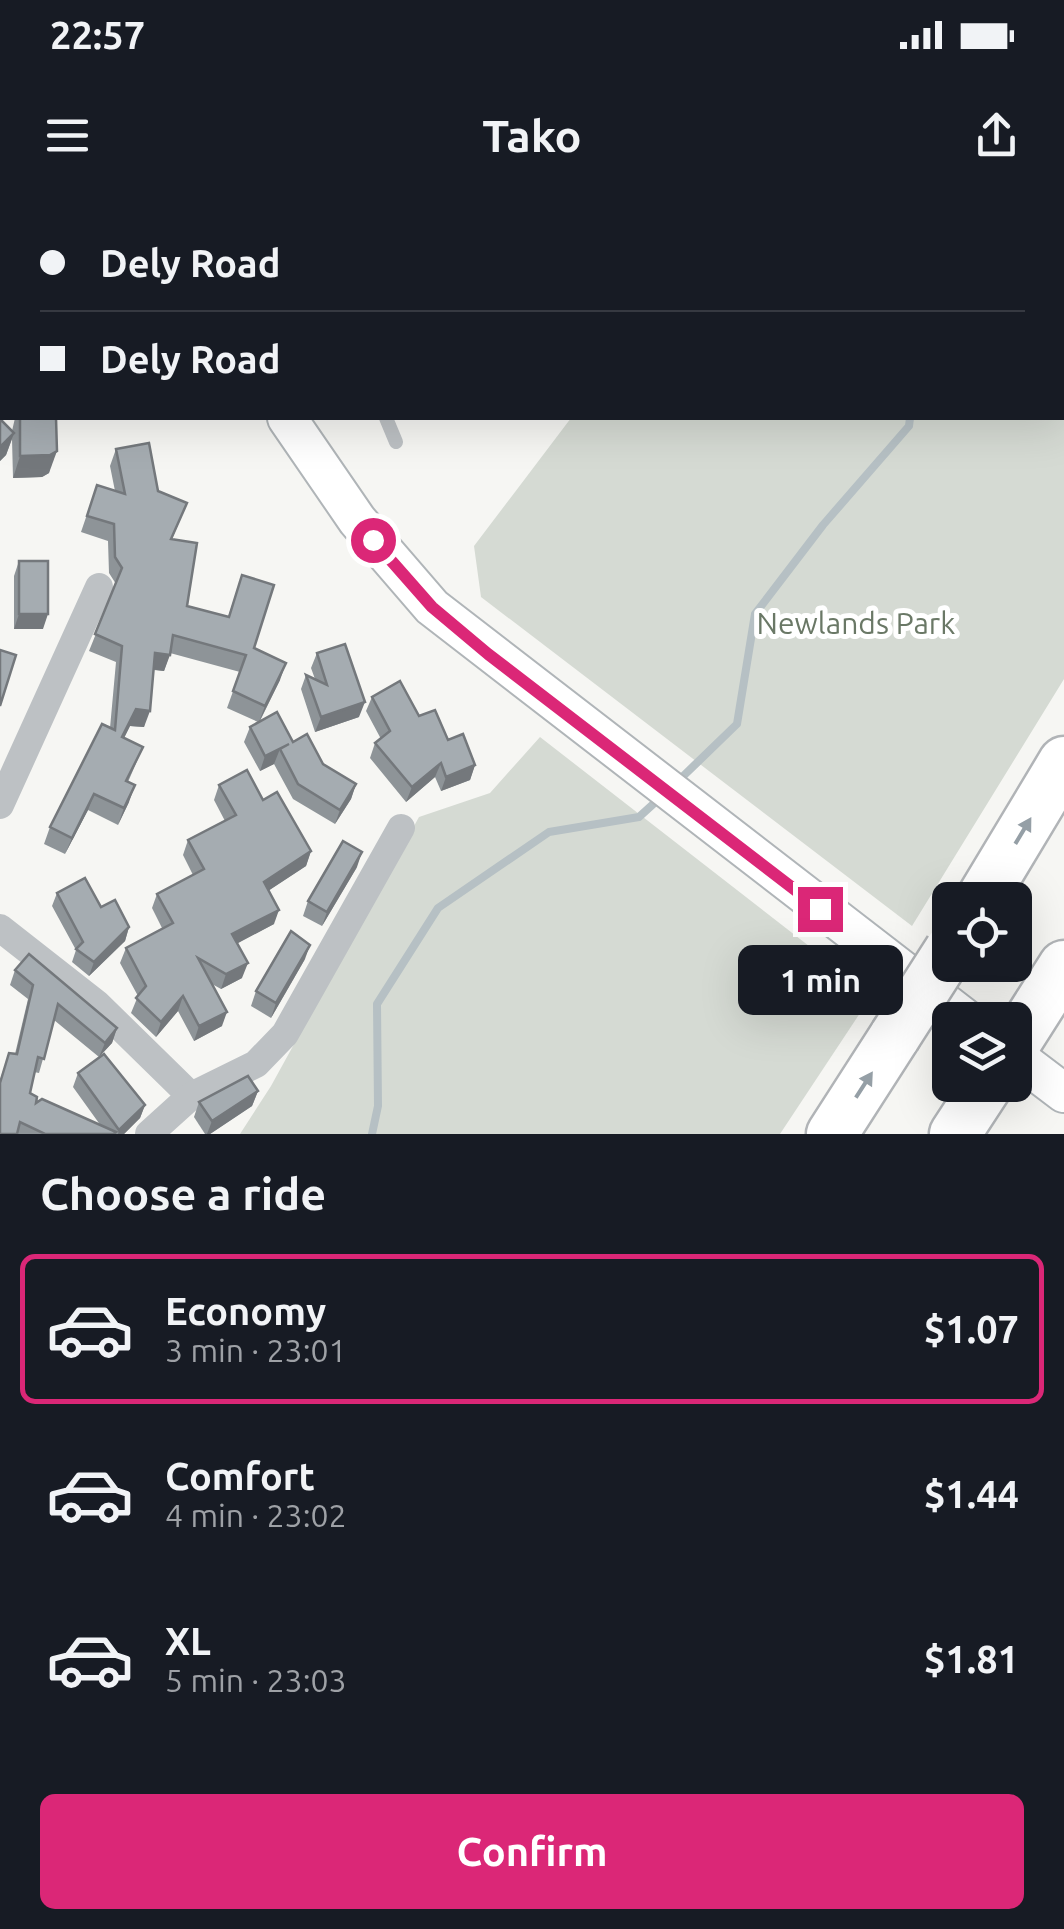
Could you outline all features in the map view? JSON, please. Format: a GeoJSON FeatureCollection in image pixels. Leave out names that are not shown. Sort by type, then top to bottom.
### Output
{"type":"FeatureCollection","features":[{"type":"Feature","properties":{"kind":"highway"},"geometry":{"type":"LineString","coordinates":[[992,882],[1064,762]]}},
{"type":"Feature","properties":{"kind":"highway"},"geometry":{"type":"LineString","coordinates":[[1032,1016],[1059,974]]}},
{"type":"Feature","properties":{"kind":"highway"},"geometry":{"type":"LineString","coordinates":[[832,1134],[932,978]]}},
{"type":"Feature","properties":{"kind":"street"},"geometry":{"type":"LineString","coordinates":[[288,420],[357,520],[432,607],[666,792],[943,1002]]}},
{"type":"Feature","properties":{"kind":"street"},"geometry":{"type":"LineString","coordinates":[[0,805],[99,586]]}},
{"type":"Feature","properties":{"kind":"street"},"geometry":{"type":"LineString","coordinates":[[149,1134],[192,1096],[256,1064],[285,1034],[401,828]]}},
{"type":"Feature","properties":{"kind":"street"},"geometry":{"type":"LineString","coordinates":[[0,928],[97,1004],[192,1096]]}},
{"type":"Feature","properties":{"kind":"street"},"geometry":{"type":"LineString","coordinates":[[1032,1069],[1064,1094]]}},
{"type":"Feature","properties":{"kind":"lane"},"geometry":{"type":"LineString","coordinates":[[387,420],[396,442]]}},
{"type":"Feature","properties":{"kind":"green space","name":"Newlands Park"},"geometry":{"type":"Polygon","coordinates":[[[569,420],[1064,420],[1064,679],[939,882],[932,882],[932,894],[912,926],[481,597],[474,546],[569,420]]]}},
{"type":"Feature","properties":{"kind":"green space"},"geometry":{"type":"Polygon","coordinates":[[[540,737],[872,995],[780,1134],[240,1134],[271,1086],[419,817],[490,793],[540,737]]]}},
{"type":"Feature","properties":{"kind":"building"},"geometry":{"type":"Polygon","coordinates":[[[0,420],[1,420],[14,433],[0,447],[0,420]]]}},
{"type":"Feature","properties":{"kind":"building"},"geometry":{"type":"Polygon","coordinates":[[[20,420],[56,420],[57,451],[50,455],[20,456],[20,420]]]}},
{"type":"Feature","properties":{"kind":"building"},"geometry":{"type":"Polygon","coordinates":[[[149,443],[158,491],[187,503],[171,539],[197,543],[187,606],[229,617],[242,575],[274,585],[254,648],[286,663],[265,706],[233,691],[246,655],[173,635],[170,655],[155,653],[150,711],[136,709],[122,737],[143,747],[126,781],[135,785],[124,808],[94,794],[72,838],[50,827],[102,724],[115,730],[122,646],[95,634],[122,568],[115,557],[114,524],[87,516],[97,485],[125,494],[116,449],[149,443]]]}},
{"type":"Feature","properties":{"kind":"building"},"geometry":{"type":"Polygon","coordinates":[[[19,561],[48,561],[48,614],[19,614],[19,561]]]}},
{"type":"Feature","properties":{"kind":"building"},"geometry":{"type":"Polygon","coordinates":[[[345,644],[365,702],[321,717],[306,675],[327,685],[317,653],[345,644]]]}},
{"type":"Feature","properties":{"kind":"building"},"geometry":{"type":"Polygon","coordinates":[[[0,650],[16,655],[0,706],[0,650]]]}},
{"type":"Feature","properties":{"kind":"building"},"geometry":{"type":"Polygon","coordinates":[[[400,681],[419,716],[435,710],[448,740],[463,734],[475,765],[446,777],[441,763],[412,787],[375,743],[390,731],[372,697],[400,681]]]}},
{"type":"Feature","properties":{"kind":"building"},"geometry":{"type":"Polygon","coordinates":[[[277,712],[293,742],[307,734],[323,764],[356,784],[340,810],[298,784],[280,749],[289,744],[265,756],[250,727],[277,712]]]}},
{"type":"Feature","properties":{"kind":"building"},"geometry":{"type":"Polygon","coordinates":[[[247,770],[263,800],[277,792],[311,851],[264,882],[279,910],[232,934],[248,963],[226,974],[198,958],[227,1012],[199,1026],[183,996],[161,1022],[136,998],[146,986],[126,948],[173,923],[157,894],[204,869],[188,840],[236,815],[219,785],[247,770]]]}},
{"type":"Feature","properties":{"kind":"building"},"geometry":{"type":"Polygon","coordinates":[[[343,841],[362,852],[327,912],[308,901],[343,841]]]}},
{"type":"Feature","properties":{"kind":"building"},"geometry":{"type":"Polygon","coordinates":[[[85,878],[101,907],[115,900],[129,927],[94,962],[76,949],[83,942],[57,893],[85,878]]]}},
{"type":"Feature","properties":{"kind":"building"},"geometry":{"type":"Polygon","coordinates":[[[291,931],[310,945],[276,1003],[256,991],[291,931]]]}},
{"type":"Feature","properties":{"kind":"building"},"geometry":{"type":"Polygon","coordinates":[[[29,954],[117,1028],[105,1043],[58,1004],[44,1059],[38,1057],[30,1093],[37,1097],[36,1103],[42,1099],[114,1134],[45,1134],[20,1122],[17,1134],[0,1134],[0,1083],[9,1053],[17,1054],[33,985],[15,970],[29,954]]]}},
{"type":"Feature","properties":{"kind":"building"},"geometry":{"type":"Polygon","coordinates":[[[104,1054],[145,1105],[119,1130],[78,1073],[104,1054]]]}},
{"type":"Feature","properties":{"kind":"building"},"geometry":{"type":"Polygon","coordinates":[[[248,1076],[258,1091],[212,1121],[199,1102],[248,1076]]]}},
{"type":"Feature","properties":{"kind":"waterway"},"geometry":{"type":"LineString","coordinates":[[675,784],[737,724],[755,614],[823,525],[909,426],[910,420]]}},
{"type":"Feature","properties":{"kind":"waterway"},"geometry":{"type":"LineString","coordinates":[[372,1134],[378,1106],[377,1004],[438,908],[549,832],[639,817],[661,797]]}},
{"type":"Feature","properties":{"kind":"route"},"geometry":{"type":"LineString","coordinates":[[373,540],[432,607],[488,654],[820,909]]}}]}
